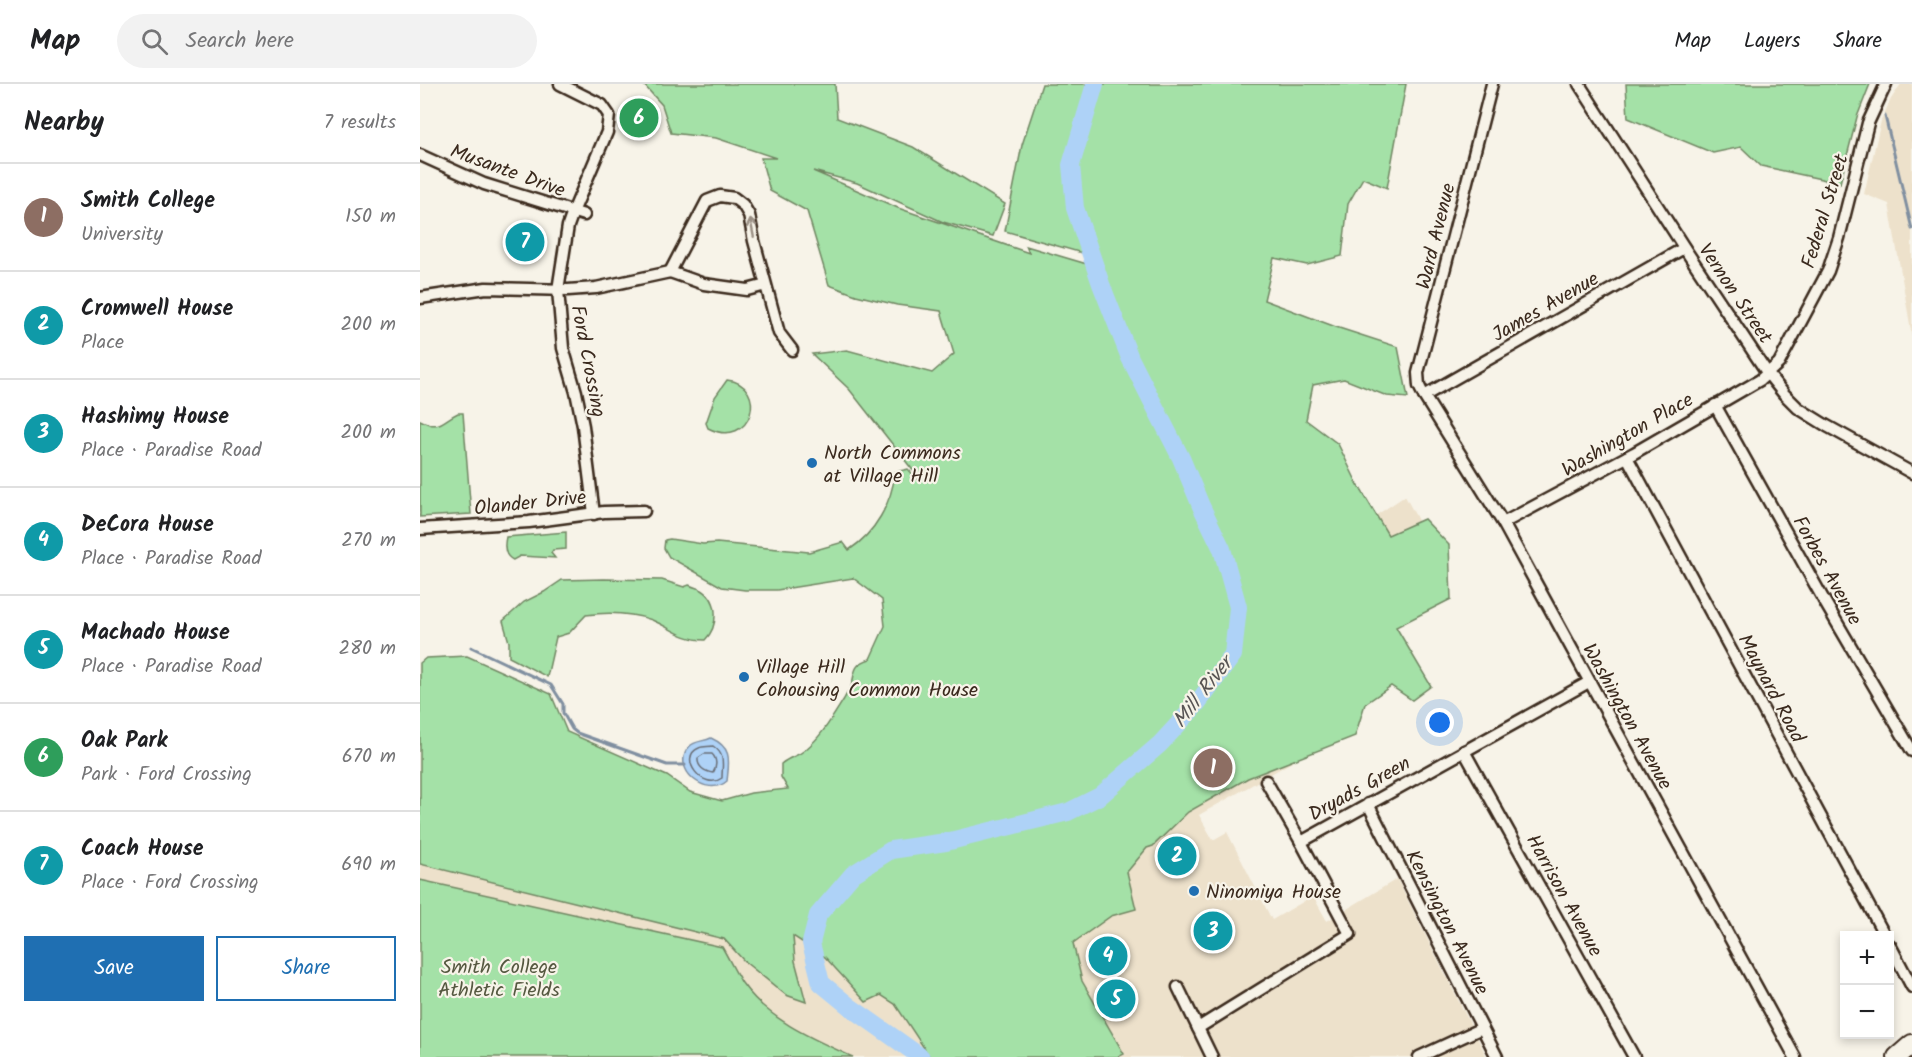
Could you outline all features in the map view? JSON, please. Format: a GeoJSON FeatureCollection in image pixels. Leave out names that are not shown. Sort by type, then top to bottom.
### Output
{"type":"FeatureCollection","features":[{"type":"Feature","properties":{"kind":"highway"},"geometry":{"type":"LineString","coordinates":[[1897,1057],[1912,1044]]}},
{"type":"Feature","properties":{"kind":"street","name":"Ford Crossing"},"geometry":{"type":"LineString","coordinates":[[560,84],[602,105],[609,115],[608,132],[568,226],[558,290],[563,348],[583,426],[594,514]]}},
{"type":"Feature","properties":{"kind":"street","name":"Ward Avenue"},"geometry":{"type":"LineString","coordinates":[[1424,396],[1419,386],[1418,374],[1492,84]]}},
{"type":"Feature","properties":{"kind":"street","name":"Vernon Street"},"geometry":{"type":"LineString","coordinates":[[1579,84],[1684,248],[1768,374],[1784,394],[1798,408],[1827,426],[1912,473]]}},
{"type":"Feature","properties":{"kind":"street","name":"Federal Street"},"geometry":{"type":"LineString","coordinates":[[1768,374],[1779,363],[1828,272],[1839,238],[1868,123],[1878,97],[1886,84]]}},
{"type":"Feature","properties":{"kind":"street","name":"Musante Drive"},"geometry":{"type":"LineString","coordinates":[[420,155],[484,184],[584,215]]}},
{"type":"Feature","properties":{"kind":"street"},"geometry":{"type":"LineString","coordinates":[[670,273],[707,201],[720,196],[734,198],[743,205],[749,215],[779,333],[792,350]]}},
{"type":"Feature","properties":{"kind":"street","name":"James Avenue"},"geometry":{"type":"LineString","coordinates":[[1424,396],[1684,248]]}},
{"type":"Feature","properties":{"kind":"street"},"geometry":{"type":"LineString","coordinates":[[420,298],[486,288],[558,290],[596,288],[670,273],[704,284],[747,290],[766,285]]}},
{"type":"Feature","properties":{"kind":"street","name":"Washington Place"},"geometry":{"type":"LineString","coordinates":[[1503,523],[1627,457],[1768,374]]}},
{"type":"Feature","properties":{"kind":"street","name":"Washington Avenue"},"geometry":{"type":"LineString","coordinates":[[1424,396],[1503,523],[1796,1057]]}},
{"type":"Feature","properties":{"kind":"street","name":"Forbes Avenue"},"geometry":{"type":"LineString","coordinates":[[1715,405],[1826,604],[1912,751]]}},
{"type":"Feature","properties":{"kind":"street","name":"Maynard Road"},"geometry":{"type":"LineString","coordinates":[[1627,457],[1881,931]]}},
{"type":"Feature","properties":{"kind":"street","name":"Olander Drive"},"geometry":{"type":"LineString","coordinates":[[420,529],[644,511]]}},
{"type":"Feature","properties":{"kind":"street","name":"Dryads Green"},"geometry":{"type":"LineString","coordinates":[[1198,1028],[1350,933],[1301,842],[1589,682]]}},
{"type":"Feature","properties":{"kind":"street","name":"Harrison Avenue"},"geometry":{"type":"LineString","coordinates":[[1464,751],[1634,1057]]}},
{"type":"Feature","properties":{"kind":"street"},"geometry":{"type":"LineString","coordinates":[[1266,782],[1301,842]]}},
{"type":"Feature","properties":{"kind":"street","name":"Kensington Avenue"},"geometry":{"type":"LineString","coordinates":[[1368,804],[1497,1057]]}},
{"type":"Feature","properties":{"kind":"street"},"geometry":{"type":"LineString","coordinates":[[1894,953],[1912,987]]}},
{"type":"Feature","properties":{"kind":"street"},"geometry":{"type":"LineString","coordinates":[[1178,987],[1212,1057]]}},
{"type":"Feature","properties":{"kind":"street"},"geometry":{"type":"LineString","coordinates":[[1419,1057],[1482,1028]]}},
{"type":"Feature","properties":{"kind":"shaded area"},"geometry":{"type":"Polygon","coordinates":[[[1901,84],[1912,84],[1912,336],[1889,204],[1864,194],[1881,121],[1901,84]]]}},
{"type":"Feature","properties":{"kind":"shaded area"},"geometry":{"type":"Polygon","coordinates":[[[1405,496],[1451,582],[1380,623],[1307,722],[1320,746],[1199,815],[1213,840],[1227,832],[1272,920],[1313,896],[1327,921],[1397,879],[1487,1057],[420,1057],[420,742],[853,829],[1291,572],[1405,496]]]}},
{"type":"Feature","properties":{"kind":"green space"},"geometry":{"type":"Polygon","coordinates":[[[643,84],[835,84],[837,118],[913,147],[1005,204],[993,236],[943,222],[857,183],[813,171],[898,208],[1029,253],[1026,246],[1097,267],[1093,256],[1005,231],[1022,145],[1042,84],[1406,84],[1387,188],[1363,178],[1348,204],[1342,256],[1307,265],[1274,258],[1264,300],[1398,347],[1408,398],[1387,396],[1344,379],[1313,385],[1306,420],[1338,444],[1357,483],[1388,535],[1424,519],[1449,545],[1451,599],[1396,627],[1431,686],[1412,700],[1391,686],[1365,704],[1355,736],[1248,778],[1188,812],[1153,846],[1147,848],[1127,872],[1136,909],[1111,916],[1073,943],[1082,981],[1124,1054],[1118,1057],[930,1057],[895,1004],[881,995],[866,1002],[825,957],[793,936],[795,961],[806,1002],[786,995],[745,962],[724,939],[420,864],[420,663],[426,658],[467,656],[551,694],[567,732],[667,776],[690,792],[722,801],[751,793],[788,789],[781,777],[781,764],[802,752],[822,733],[850,688],[855,670],[864,661],[870,659],[885,626],[882,600],[853,578],[777,590],[722,587],[669,557],[664,548],[665,540],[809,552],[843,542],[849,550],[858,543],[881,516],[890,495],[895,472],[908,469],[919,481],[849,389],[812,354],[847,350],[932,373],[954,354],[941,311],[897,305],[856,295],[829,285],[807,211],[770,191],[761,158],[776,158],[716,138],[671,133],[662,105],[643,84]]]}},
{"type":"Feature","properties":{"kind":"green space"},"geometry":{"type":"Polygon","coordinates":[[[1626,84],[1870,84],[1857,117],[1840,183],[1761,166],[1741,147],[1713,153],[1628,118],[1626,84]]]}},
{"type":"Feature","properties":{"kind":"green space"},"geometry":{"type":"Polygon","coordinates":[[[727,380],[740,384],[748,392],[751,403],[750,414],[745,424],[736,431],[723,433],[708,428],[706,423],[715,397],[727,380]]]}},
{"type":"Feature","properties":{"kind":"green space"},"geometry":{"type":"Polygon","coordinates":[[[458,413],[463,413],[471,514],[420,517],[420,420],[437,425],[458,413]]]}},
{"type":"Feature","properties":{"kind":"green space"},"geometry":{"type":"Polygon","coordinates":[[[566,532],[566,549],[553,550],[551,553],[555,558],[520,556],[513,560],[506,553],[506,537],[566,532]]]}},
{"type":"Feature","properties":{"kind":"green space"},"geometry":{"type":"Polygon","coordinates":[[[562,580],[662,580],[700,589],[708,595],[714,607],[713,628],[705,640],[684,636],[652,620],[636,616],[611,613],[586,615],[569,633],[556,637],[547,677],[509,657],[509,642],[503,621],[524,602],[562,580]]]}},
{"type":"Feature","properties":{"kind":"green space","name":"Smith College Athletic Fields"},"geometry":{"type":"Polygon","coordinates":[[[420,880],[722,947],[742,983],[765,1008],[792,1027],[853,1057],[420,1057],[420,880]]]}},
{"type":"Feature","properties":{"kind":"water"},"geometry":{"type":"Polygon","coordinates":[[[711,738],[723,746],[729,761],[727,781],[719,786],[701,784],[693,779],[684,764],[684,756],[689,747],[694,743],[711,738]]]}},
{"type":"Feature","properties":{"kind":"waterway","name":"Mill River"},"geometry":{"type":"LineString","coordinates":[[921,1057],[849,1006],[821,983],[811,943],[818,915],[853,874],[891,850],[946,842],[1068,812],[1100,796],[1160,744],[1196,705],[1233,655],[1238,607],[1222,549],[1181,458],[1130,358],[1075,208],[1071,165],[1095,84]]}},
{"type":"Feature","properties":{"kind":"waterway"},"geometry":{"type":"LineString","coordinates":[[1885,116],[1912,229]]}},
{"type":"Feature","properties":{"kind":"waterway"},"geometry":{"type":"LineString","coordinates":[[471,647],[551,685],[563,704],[563,713],[572,729],[577,733],[667,765],[685,765]]}},
{"type":"Feature","properties":{"kind":"place","name":"Oak Park"},"geometry":{"type":"Point","coordinates":[639,118]}},
{"type":"Feature","properties":{"kind":"place","name":"Coach House"},"geometry":{"type":"Point","coordinates":[525,242]}},
{"type":"Feature","properties":{"kind":"place","name":"North Commons at Village Hill"},"geometry":{"type":"Point","coordinates":[812,463]}},
{"type":"Feature","properties":{"kind":"place","name":"Village Hill Cohousing Common House"},"geometry":{"type":"Point","coordinates":[744,677]}},
{"type":"Feature","properties":{"kind":"place","name":"Smith College"},"geometry":{"type":"Point","coordinates":[1213,768]}},
{"type":"Feature","properties":{"kind":"place","name":"Cromwell House"},"geometry":{"type":"Point","coordinates":[1177,856]}},
{"type":"Feature","properties":{"kind":"place","name":"Ninomiya House"},"geometry":{"type":"Point","coordinates":[1194,891]}},
{"type":"Feature","properties":{"kind":"place","name":"Hashimy House"},"geometry":{"type":"Point","coordinates":[1213,931]}},
{"type":"Feature","properties":{"kind":"place","name":"DeCora House"},"geometry":{"type":"Point","coordinates":[1108,956]}},
{"type":"Feature","properties":{"kind":"place","name":"Machado House"},"geometry":{"type":"Point","coordinates":[1116,999]}}]}
